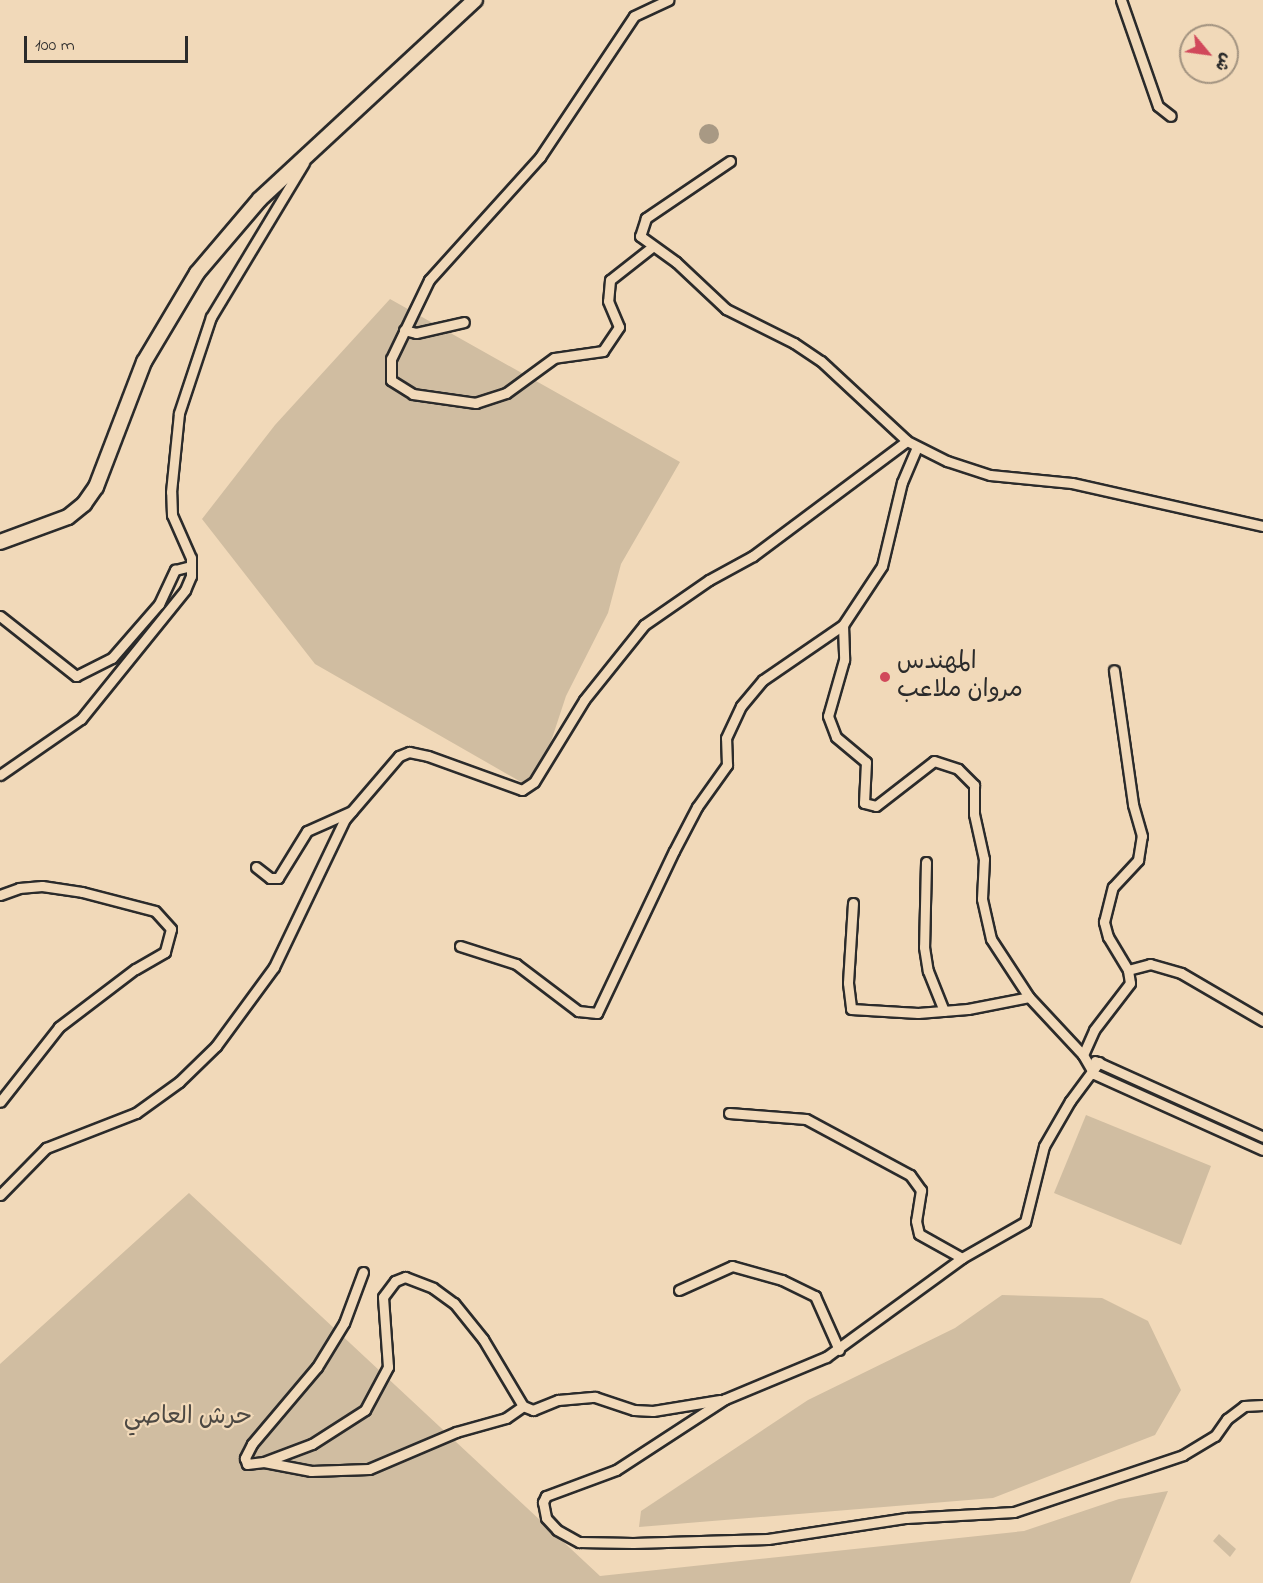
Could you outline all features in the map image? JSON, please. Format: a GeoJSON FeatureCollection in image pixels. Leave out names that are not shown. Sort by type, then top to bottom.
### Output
{"type":"FeatureCollection","features":[{"type":"Feature","properties":{"kind":"street"},"geometry":{"type":"LineString","coordinates":[[0,542],[68,517],[84,504],[96,487],[144,362],[196,273],[260,199],[307,159],[475,0]]}},
{"type":"Feature","properties":{"kind":"street"},"geometry":{"type":"LineString","coordinates":[[652,247],[610,280],[608,301],[618,327],[603,351],[554,358],[490,401],[465,402],[413,394],[399,387],[392,380],[390,366],[404,330],[429,280],[540,157],[634,16],[669,0]]}},
{"type":"Feature","properties":{"kind":"street"},"geometry":{"type":"LineString","coordinates":[[1120,0],[1158,106],[1171,116]]}},
{"type":"Feature","properties":{"kind":"street"},"geometry":{"type":"LineString","coordinates":[[0,775],[81,719],[185,590],[191,566],[184,537],[172,515],[173,457],[179,413],[211,317],[307,159]]}},
{"type":"Feature","properties":{"kind":"street"},"geometry":{"type":"LineString","coordinates":[[730,161],[646,218],[640,236],[652,247],[676,262],[726,309],[794,343],[820,361],[907,441],[990,475],[1072,483],[1263,526]]}},
{"type":"Feature","properties":{"kind":"street"},"geometry":{"type":"LineString","coordinates":[[404,330],[416,333],[464,322]]}},
{"type":"Feature","properties":{"kind":"street"},"geometry":{"type":"LineString","coordinates":[[0,1195],[46,1148],[136,1113],[179,1082],[216,1046],[274,967],[297,926],[332,841],[352,811],[399,756],[409,752],[522,790],[534,782],[584,700],[645,625],[700,585],[753,556],[907,441]]}},
{"type":"Feature","properties":{"kind":"street"},"geometry":{"type":"LineString","coordinates":[[460,946],[516,964],[578,1011],[597,1013],[674,851],[698,807],[727,765],[726,738],[741,706],[763,680],[843,625],[882,566],[902,482],[917,447]]}},
{"type":"Feature","properties":{"kind":"street"},"geometry":{"type":"LineString","coordinates":[[0,616],[76,676],[112,658],[159,604],[175,570],[191,566]]}},
{"type":"Feature","properties":{"kind":"street"},"geometry":{"type":"LineString","coordinates":[[843,625],[843,660],[828,716],[836,737],[866,762],[864,803],[876,806],[934,761],[950,764],[968,778],[974,785],[975,822],[984,859],[982,899],[991,939],[1029,997],[1085,1058],[1094,1074],[1262,1150],[1263,1138],[1100,1062],[1085,1058]]}},
{"type":"Feature","properties":{"kind":"street"},"geometry":{"type":"LineString","coordinates":[[1085,1058],[1094,1030],[1130,983],[1128,970],[1108,937],[1104,922],[1113,887],[1138,860],[1142,836],[1133,804],[1114,670]]}},
{"type":"Feature","properties":{"kind":"street"},"geometry":{"type":"LineString","coordinates":[[256,867],[270,878],[278,878],[307,831],[352,811]]}},
{"type":"Feature","properties":{"kind":"street"},"geometry":{"type":"LineString","coordinates":[[926,862],[924,947],[928,971],[944,1011]]}},
{"type":"Feature","properties":{"kind":"street"},"geometry":{"type":"LineString","coordinates":[[0,895],[42,886],[82,892],[155,911],[171,929],[165,952],[135,969],[59,1027],[0,1102]]}},
{"type":"Feature","properties":{"kind":"street"},"geometry":{"type":"LineString","coordinates":[[853,903],[848,983],[851,1009],[944,1011],[1029,997]]}},
{"type":"Feature","properties":{"kind":"street"},"geometry":{"type":"LineString","coordinates":[[1128,970],[1150,964],[1174,971],[1263,1021]]}},
{"type":"Feature","properties":{"kind":"street"},"geometry":{"type":"LineString","coordinates":[[1100,1062],[1094,1074],[1070,1101],[1044,1146],[1025,1222],[962,1258],[839,1350],[725,1399],[616,1470],[546,1496],[544,1512],[550,1523],[579,1542],[633,1543],[744,1540],[906,1518],[1014,1512],[1183,1455],[1215,1436],[1227,1419],[1244,1406],[1263,1405]]}},
{"type":"Feature","properties":{"kind":"street"},"geometry":{"type":"LineString","coordinates":[[1167,1108],[1172,1095]]}},
{"type":"Feature","properties":{"kind":"street"},"geometry":{"type":"LineString","coordinates":[[729,1113],[806,1119],[910,1175],[921,1190],[915,1221],[919,1234],[962,1258]]}},
{"type":"Feature","properties":{"kind":"street"},"geometry":{"type":"LineString","coordinates":[[679,1290],[732,1266],[783,1280],[815,1296],[839,1350]]}},
{"type":"Feature","properties":{"kind":"street"},"geometry":{"type":"LineString","coordinates":[[363,1272],[344,1323],[316,1367],[244,1458],[247,1464],[264,1462],[341,1429],[365,1410],[388,1366],[383,1297],[395,1281],[405,1277],[433,1288],[454,1303],[483,1339],[523,1406],[534,1410],[558,1400],[595,1397],[634,1410],[653,1411],[725,1399]]}},
{"type":"Feature","properties":{"kind":"street"},"geometry":{"type":"LineString","coordinates":[[264,1462],[311,1472],[369,1469],[456,1432],[506,1418],[523,1406]]}},
{"type":"Feature","properties":{"kind":"green space"},"geometry":{"type":"Polygon","coordinates":[[[390,299],[680,462],[621,564],[608,613],[566,696],[535,790],[315,664],[202,519],[275,425],[390,299]]]}},
{"type":"Feature","properties":{"kind":"green space"},"geometry":{"type":"Polygon","coordinates":[[[1086,1115],[1211,1166],[1181,1245],[1054,1193],[1086,1115]]]}},
{"type":"Feature","properties":{"kind":"green space","name":"حرش العاصي"},"geometry":{"type":"Polygon","coordinates":[[[189,1193],[600,1576],[1024,1531],[1119,1499],[1168,1491],[1130,1583],[0,1583],[0,1364],[189,1193]]]}},
{"type":"Feature","properties":{"kind":"green space"},"geometry":{"type":"Polygon","coordinates":[[[1002,1295],[1102,1298],[1148,1321],[1181,1390],[1155,1435],[993,1498],[639,1527],[641,1511],[808,1400],[955,1328],[1002,1295]]]}},
{"type":"Feature","properties":{"kind":"green space"},"geometry":{"type":"Polygon","coordinates":[[[1219,1534],[1236,1549],[1230,1557],[1213,1541],[1219,1534]]]}},
{"type":"Feature","properties":{"kind":"shaded area"},"geometry":{"type":"Polygon","coordinates":[[[709,124],[716,127],[719,134],[716,141],[709,144],[702,141],[699,134],[702,127],[709,124]]]}},
{"type":"Feature","properties":{"kind":"place","name":"المهندس مروان ملاعب"},"geometry":{"type":"Point","coordinates":[885,677]}}]}
